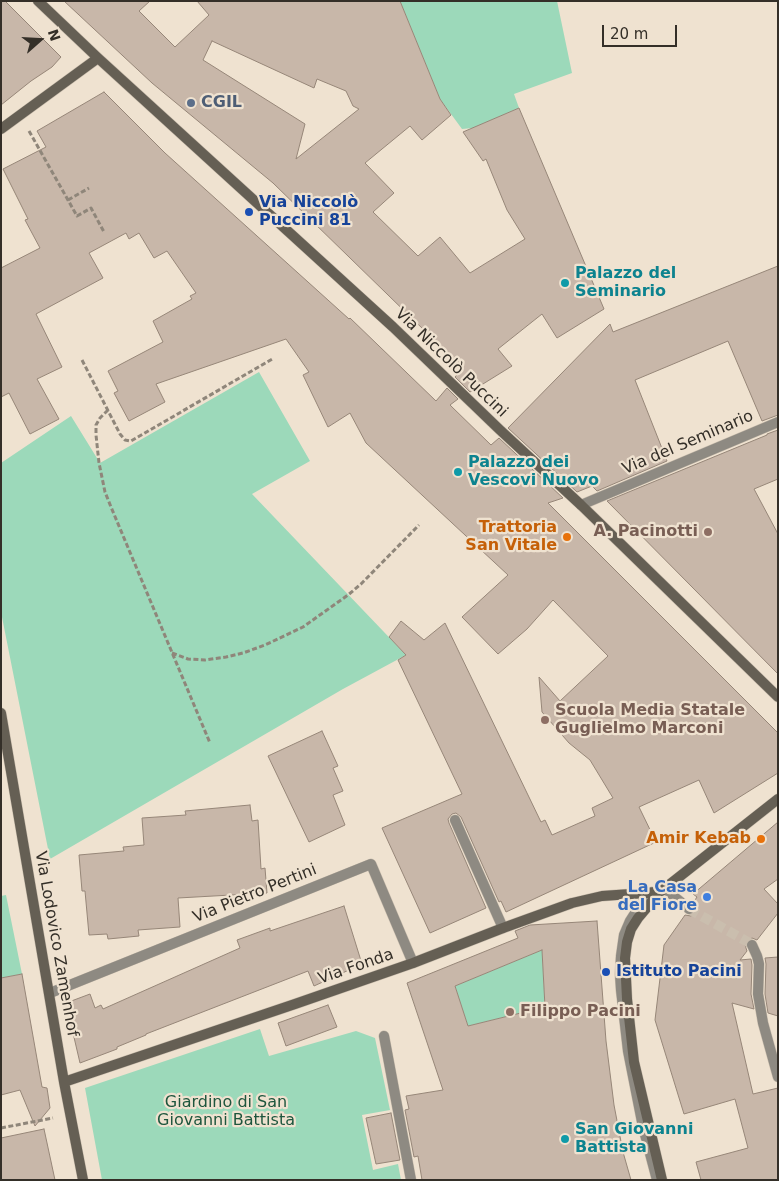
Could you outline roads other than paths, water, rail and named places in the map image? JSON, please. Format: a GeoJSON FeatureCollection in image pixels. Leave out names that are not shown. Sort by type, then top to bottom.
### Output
{"type":"FeatureCollection","features":[{"type":"Feature","properties":{"kind":"street","name":"Via Niccolò Puccini"},"geometry":{"type":"LineString","coordinates":[[38,1],[393,327],[500,430],[581,504],[778,697]]}},
{"type":"Feature","properties":{"kind":"street"},"geometry":{"type":"LineString","coordinates":[[1,129],[98,58]]}},
{"type":"Feature","properties":{"kind":"street","name":"Via del Seminario"},"geometry":{"type":"LineString","coordinates":[[581,504],[778,422]]}},
{"type":"Feature","properties":{"kind":"street","name":"Via Lodovico Zamenhof"},"geometry":{"type":"LineString","coordinates":[[1,713],[64,1082],[83,1180]]}},
{"type":"Feature","properties":{"kind":"street"},"geometry":{"type":"LineString","coordinates":[[657,1180],[643,1127],[628,1051],[620,974],[624,935],[639,907],[778,799]]}},
{"type":"Feature","properties":{"kind":"street"},"geometry":{"type":"LineString","coordinates":[[455,820],[503,928]]}},
{"type":"Feature","properties":{"kind":"street","name":"Via Pietro Pertini"},"geometry":{"type":"LineString","coordinates":[[50,993],[371,864],[413,963]]}},
{"type":"Feature","properties":{"kind":"street"},"geometry":{"type":"LineString","coordinates":[[659,891],[688,909]]}},
{"type":"Feature","properties":{"kind":"street"},"geometry":{"type":"LineString","coordinates":[[659,891],[631,929],[625,958],[628,1015],[634,1062],[662,1180]]}},
{"type":"Feature","properties":{"kind":"street","name":"Via Fonda"},"geometry":{"type":"LineString","coordinates":[[64,1082],[413,963],[572,903],[602,896],[659,891]]}},
{"type":"Feature","properties":{"kind":"street"},"geometry":{"type":"LineString","coordinates":[[752,945],[759,964],[758,994],[763,1023],[778,1077]]}},
{"type":"Feature","properties":{"kind":"street"},"geometry":{"type":"LineString","coordinates":[[384,1036],[411,1180]]}},
{"type":"Feature","properties":{"kind":"tunnel"},"geometry":{"type":"LineString","coordinates":[[689,909],[752,945]]}},
{"type":"Feature","properties":{"kind":"place","name":"CGIL"},"geometry":{"type":"Point","coordinates":[191,103]}},
{"type":"Feature","properties":{"kind":"place","name":"Via Niccolò Puccini 81"},"geometry":{"type":"Point","coordinates":[249,212]}},
{"type":"Feature","properties":{"kind":"place","name":"Palazzo del Seminario"},"geometry":{"type":"Point","coordinates":[565,283]}},
{"type":"Feature","properties":{"kind":"place","name":"Palazzo dei Vescovi Nuovo"},"geometry":{"type":"Point","coordinates":[458,472]}},
{"type":"Feature","properties":{"kind":"place","name":"A. Pacinotti"},"geometry":{"type":"Point","coordinates":[708,532]}},
{"type":"Feature","properties":{"kind":"place","name":"Trattoria San Vitale"},"geometry":{"type":"Point","coordinates":[567,537]}},
{"type":"Feature","properties":{"kind":"place","name":"Scuola Media Statale Guglielmo Marconi"},"geometry":{"type":"Point","coordinates":[545,720]}},
{"type":"Feature","properties":{"kind":"place","name":"Amir Kebab"},"geometry":{"type":"Point","coordinates":[761,839]}},
{"type":"Feature","properties":{"kind":"place","name":"La Casa del Fiore"},"geometry":{"type":"Point","coordinates":[707,897]}},
{"type":"Feature","properties":{"kind":"place","name":"Istituto Pacini"},"geometry":{"type":"Point","coordinates":[606,972]}},
{"type":"Feature","properties":{"kind":"place","name":"Filippo Pacini"},"geometry":{"type":"Point","coordinates":[510,1012]}},
{"type":"Feature","properties":{"kind":"place","name":"San Giovanni Battista"},"geometry":{"type":"Point","coordinates":[565,1139]}},
{"type":"Feature","properties":{"kind":"park label","name":"Giardino di San Giovanni Battista"},"geometry":{"type":"Point","coordinates":[226,1112]}}]}
